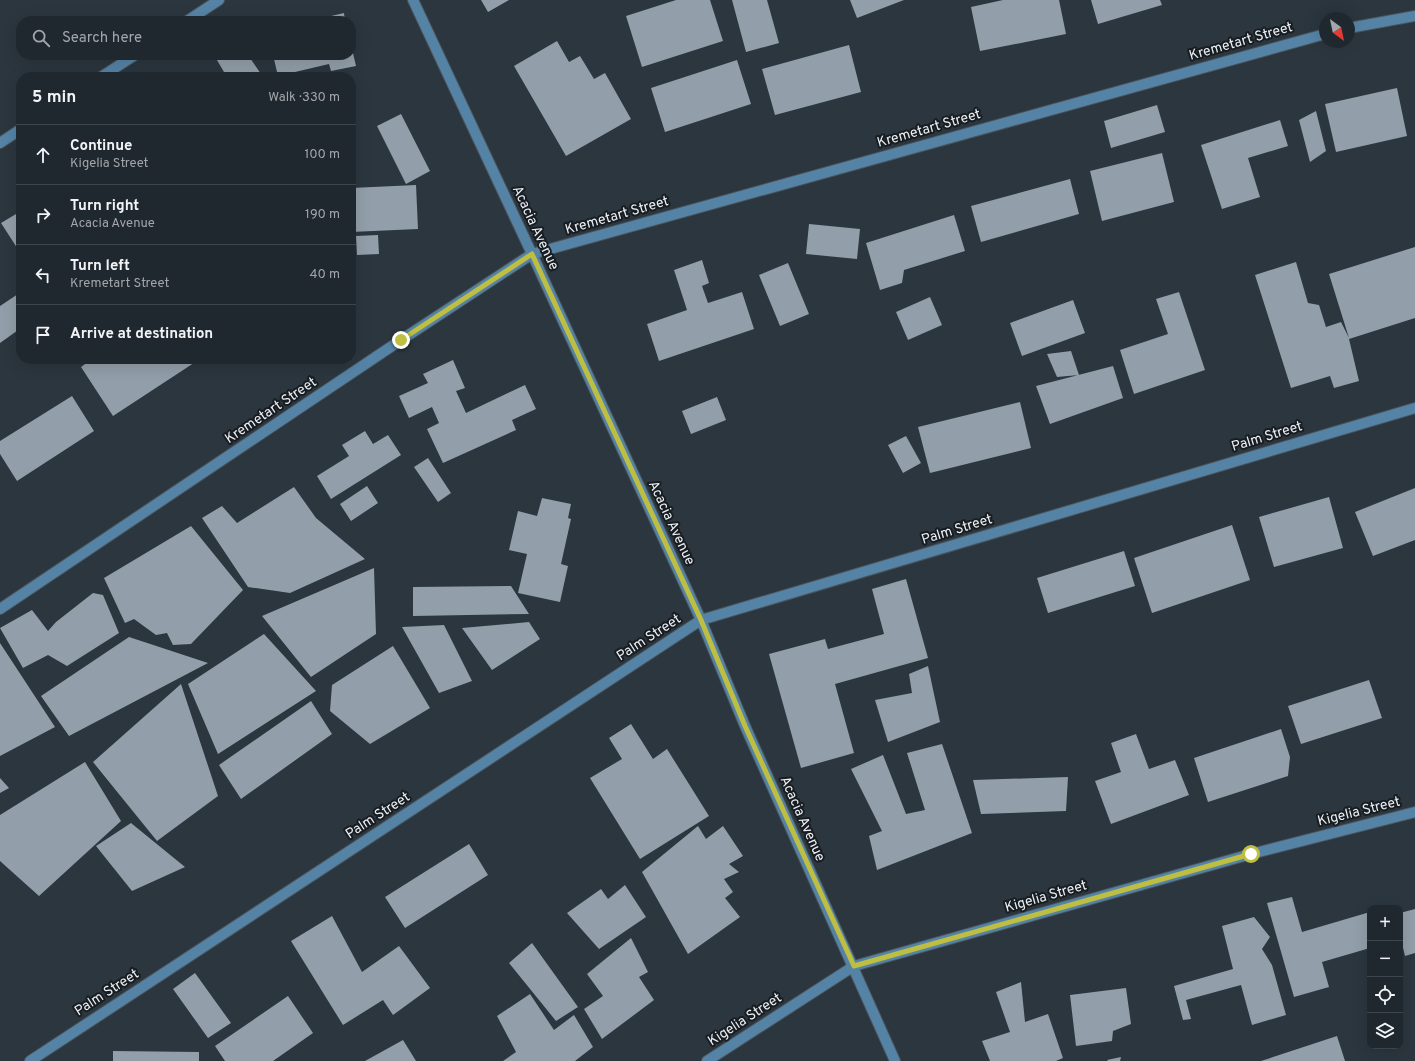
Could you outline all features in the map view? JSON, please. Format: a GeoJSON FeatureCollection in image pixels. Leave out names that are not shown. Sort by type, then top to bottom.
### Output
{"type":"FeatureCollection","features":[{"type":"Feature","properties":{"kind":"street"},"geometry":{"type":"LineString","coordinates":[[195,16],[219,0]]}},
{"type":"Feature","properties":{"kind":"street","name":"Acacia Avenue"},"geometry":{"type":"LineString","coordinates":[[412,0],[532,254],[701,620],[745,726],[854,966],[895,1061]]}},
{"type":"Feature","properties":{"kind":"street"},"geometry":{"type":"LineString","coordinates":[[1355,27],[1415,16]]}},
{"type":"Feature","properties":{"kind":"street","name":"Kremetart Street"},"geometry":{"type":"LineString","coordinates":[[0,609],[394,344],[532,254],[1319,36]]}},
{"type":"Feature","properties":{"kind":"street"},"geometry":{"type":"LineString","coordinates":[[109,72],[127,60]]}},
{"type":"Feature","properties":{"kind":"street"},"geometry":{"type":"LineString","coordinates":[[0,143],[16,132]]}},
{"type":"Feature","properties":{"kind":"street","name":"Palm Street"},"geometry":{"type":"LineString","coordinates":[[30,1061],[701,620],[1415,408]]}},
{"type":"Feature","properties":{"kind":"street","name":"Kigelia Street"},"geometry":{"type":"LineString","coordinates":[[707,1061],[854,966],[1251,854],[1415,812]]}},
{"type":"Feature","properties":{"kind":"building"},"geometry":{"type":"Polygon","coordinates":[[[481,0],[509,0],[488,12],[481,0]]]}},
{"type":"Feature","properties":{"kind":"building"},"geometry":{"type":"Polygon","coordinates":[[[676,0],[710,0],[723,41],[642,67],[626,16],[676,0]]]}},
{"type":"Feature","properties":{"kind":"building"},"geometry":{"type":"Polygon","coordinates":[[[732,0],[767,0],[779,43],[746,52],[732,0]]]}},
{"type":"Feature","properties":{"kind":"building"},"geometry":{"type":"Polygon","coordinates":[[[850,0],[904,0],[857,18],[850,0]]]}},
{"type":"Feature","properties":{"kind":"building"},"geometry":{"type":"Polygon","coordinates":[[[1003,0],[1059,0],[1066,34],[980,51],[971,7],[1003,0]]]}},
{"type":"Feature","properties":{"kind":"building"},"geometry":{"type":"Polygon","coordinates":[[[1091,0],[1160,0],[1162,5],[1098,24],[1091,0]]]}},
{"type":"Feature","properties":{"kind":"building"},"geometry":{"type":"Polygon","coordinates":[[[344,13],[344,16],[331,16],[344,13]]]}},
{"type":"Feature","properties":{"kind":"building"},"geometry":{"type":"Polygon","coordinates":[[[557,41],[569,62],[580,56],[594,79],[605,73],[631,119],[566,156],[514,66],[557,41]]]}},
{"type":"Feature","properties":{"kind":"building"},"geometry":{"type":"Polygon","coordinates":[[[849,45],[861,92],[775,115],[762,69],[849,45]]]}},
{"type":"Feature","properties":{"kind":"building"},"geometry":{"type":"Polygon","coordinates":[[[217,60],[251,60],[260,72],[224,72],[217,60]]]}},
{"type":"Feature","properties":{"kind":"building"},"geometry":{"type":"Polygon","coordinates":[[[274,60],[355,60],[356,66],[331,71],[329,64],[295,72],[277,72],[274,60]]]}},
{"type":"Feature","properties":{"kind":"building"},"geometry":{"type":"Polygon","coordinates":[[[737,60],[751,104],[665,132],[651,88],[737,60]]]}},
{"type":"Feature","properties":{"kind":"building"},"geometry":{"type":"Polygon","coordinates":[[[1397,88],[1407,136],[1336,152],[1325,104],[1397,88]]]}},
{"type":"Feature","properties":{"kind":"building"},"geometry":{"type":"Polygon","coordinates":[[[1157,105],[1165,132],[1111,148],[1104,121],[1157,105]]]}},
{"type":"Feature","properties":{"kind":"building"},"geometry":{"type":"Polygon","coordinates":[[[1316,111],[1326,151],[1310,162],[1299,120],[1316,111]]]}},
{"type":"Feature","properties":{"kind":"building"},"geometry":{"type":"Polygon","coordinates":[[[401,114],[430,171],[406,184],[377,126],[401,114]]]}},
{"type":"Feature","properties":{"kind":"building"},"geometry":{"type":"Polygon","coordinates":[[[1280,120],[1288,146],[1248,158],[1260,197],[1222,209],[1201,145],[1280,120]]]}},
{"type":"Feature","properties":{"kind":"building"},"geometry":{"type":"Polygon","coordinates":[[[1162,153],[1174,202],[1102,221],[1090,171],[1162,153]]]}},
{"type":"Feature","properties":{"kind":"building"},"geometry":{"type":"Polygon","coordinates":[[[1070,179],[1079,214],[981,242],[971,206],[1070,179]]]}},
{"type":"Feature","properties":{"kind":"building"},"geometry":{"type":"Polygon","coordinates":[[[416,185],[418,229],[356,232],[356,188],[416,185]]]}},
{"type":"Feature","properties":{"kind":"building"},"geometry":{"type":"Polygon","coordinates":[[[16,214],[16,246],[1,223],[16,214]]]}},
{"type":"Feature","properties":{"kind":"building"},"geometry":{"type":"Polygon","coordinates":[[[954,215],[965,251],[904,270],[902,283],[880,290],[866,243],[954,215]]]}},
{"type":"Feature","properties":{"kind":"building"},"geometry":{"type":"Polygon","coordinates":[[[809,224],[860,229],[857,259],[806,254],[809,224]]]}},
{"type":"Feature","properties":{"kind":"building"},"geometry":{"type":"Polygon","coordinates":[[[378,235],[379,254],[357,255],[356,236],[378,235]]]}},
{"type":"Feature","properties":{"kind":"building"},"geometry":{"type":"Polygon","coordinates":[[[1415,247],[1415,318],[1349,339],[1359,381],[1334,388],[1330,376],[1291,388],[1255,275],[1296,262],[1308,303],[1319,305],[1326,327],[1341,322],[1349,338],[1329,274],[1415,247]]]}},
{"type":"Feature","properties":{"kind":"building"},"geometry":{"type":"Polygon","coordinates":[[[702,260],[709,283],[702,286],[708,303],[742,292],[754,329],[659,361],[647,324],[687,310],[674,270],[702,260]]]}},
{"type":"Feature","properties":{"kind":"building"},"geometry":{"type":"Polygon","coordinates":[[[788,263],[809,314],[780,326],[759,275],[788,263]]]}},
{"type":"Feature","properties":{"kind":"building"},"geometry":{"type":"Polygon","coordinates":[[[1179,292],[1205,370],[1134,394],[1120,350],[1168,334],[1156,299],[1179,292]]]}},
{"type":"Feature","properties":{"kind":"building"},"geometry":{"type":"Polygon","coordinates":[[[16,295],[16,332],[0,343],[0,306],[16,295]]]}},
{"type":"Feature","properties":{"kind":"building"},"geometry":{"type":"Polygon","coordinates":[[[930,297],[942,325],[908,340],[896,312],[930,297]]]}},
{"type":"Feature","properties":{"kind":"building"},"geometry":{"type":"Polygon","coordinates":[[[1073,300],[1085,333],[1022,356],[1010,323],[1073,300]]]}},
{"type":"Feature","properties":{"kind":"building"},"geometry":{"type":"Polygon","coordinates":[[[1071,351],[1079,375],[1057,377],[1047,354],[1071,351]]]}},
{"type":"Feature","properties":{"kind":"building"},"geometry":{"type":"Polygon","coordinates":[[[453,360],[465,388],[456,391],[466,413],[525,385],[536,409],[512,420],[516,430],[443,463],[427,429],[439,423],[432,407],[409,418],[399,396],[428,383],[423,374],[453,360]]]}},
{"type":"Feature","properties":{"kind":"building"},"geometry":{"type":"Polygon","coordinates":[[[85,364],[192,364],[113,416],[81,367],[85,364]]]}},
{"type":"Feature","properties":{"kind":"building"},"geometry":{"type":"Polygon","coordinates":[[[1113,366],[1123,398],[1050,424],[1036,386],[1113,366]]]}},
{"type":"Feature","properties":{"kind":"building"},"geometry":{"type":"Polygon","coordinates":[[[72,396],[94,431],[17,481],[0,454],[0,441],[72,396]]]}},
{"type":"Feature","properties":{"kind":"building"},"geometry":{"type":"Polygon","coordinates":[[[717,397],[726,420],[691,434],[682,411],[717,397]]]}},
{"type":"Feature","properties":{"kind":"building"},"geometry":{"type":"Polygon","coordinates":[[[1020,402],[1031,448],[930,473],[918,427],[1020,402]]]}},
{"type":"Feature","properties":{"kind":"building"},"geometry":{"type":"Polygon","coordinates":[[[365,431],[373,444],[388,435],[401,455],[331,499],[317,476],[349,456],[342,445],[365,431]]]}},
{"type":"Feature","properties":{"kind":"building"},"geometry":{"type":"Polygon","coordinates":[[[906,436],[921,463],[903,473],[888,445],[906,436]]]}},
{"type":"Feature","properties":{"kind":"building"},"geometry":{"type":"Polygon","coordinates":[[[428,458],[451,493],[438,502],[414,467],[428,458]]]}},
{"type":"Feature","properties":{"kind":"building"},"geometry":{"type":"Polygon","coordinates":[[[367,486],[378,503],[351,521],[340,504],[367,486]]]}},
{"type":"Feature","properties":{"kind":"building"},"geometry":{"type":"Polygon","coordinates":[[[294,487],[316,518],[365,559],[290,593],[248,587],[202,518],[222,506],[237,523],[294,487]]]}},
{"type":"Feature","properties":{"kind":"building"},"geometry":{"type":"Polygon","coordinates":[[[1415,488],[1415,540],[1373,556],[1355,512],[1415,488]]]}},
{"type":"Feature","properties":{"kind":"building"},"geometry":{"type":"Polygon","coordinates":[[[1329,497],[1343,548],[1274,567],[1259,517],[1329,497]]]}},
{"type":"Feature","properties":{"kind":"building"},"geometry":{"type":"Polygon","coordinates":[[[542,498],[571,504],[568,518],[571,519],[561,564],[568,566],[560,602],[518,593],[527,554],[509,550],[518,511],[537,516],[542,498]]]}},
{"type":"Feature","properties":{"kind":"building"},"geometry":{"type":"Polygon","coordinates":[[[1232,525],[1250,580],[1152,613],[1134,558],[1232,525]]]}},
{"type":"Feature","properties":{"kind":"building"},"geometry":{"type":"Polygon","coordinates":[[[191,526],[243,590],[191,644],[173,645],[167,633],[156,635],[134,619],[125,623],[104,578],[191,526]]]}},
{"type":"Feature","properties":{"kind":"building"},"geometry":{"type":"Polygon","coordinates":[[[1124,551],[1135,586],[1048,613],[1037,578],[1124,551]]]}},
{"type":"Feature","properties":{"kind":"building"},"geometry":{"type":"Polygon","coordinates":[[[374,568],[376,634],[311,677],[262,616],[374,568]]]}},
{"type":"Feature","properties":{"kind":"building"},"geometry":{"type":"Polygon","coordinates":[[[906,579],[928,658],[835,684],[854,753],[801,768],[769,654],[825,639],[828,649],[884,634],[872,589],[906,579]]]}},
{"type":"Feature","properties":{"kind":"building"},"geometry":{"type":"Polygon","coordinates":[[[511,586],[529,614],[413,616],[413,587],[511,586]]]}},
{"type":"Feature","properties":{"kind":"building"},"geometry":{"type":"Polygon","coordinates":[[[93,593],[103,595],[119,633],[67,666],[48,655],[23,668],[0,628],[32,610],[48,631],[56,622],[93,593]]]}},
{"type":"Feature","properties":{"kind":"building"},"geometry":{"type":"Polygon","coordinates":[[[529,622],[540,639],[492,670],[462,628],[529,622]]]}},
{"type":"Feature","properties":{"kind":"building"},"geometry":{"type":"Polygon","coordinates":[[[444,625],[472,681],[439,693],[402,627],[444,625]]]}},
{"type":"Feature","properties":{"kind":"building"},"geometry":{"type":"Polygon","coordinates":[[[264,634],[316,691],[218,754],[188,684],[264,634]]]}},
{"type":"Feature","properties":{"kind":"building"},"geometry":{"type":"Polygon","coordinates":[[[129,637],[208,663],[69,736],[41,696],[129,637]]]}},
{"type":"Feature","properties":{"kind":"building"},"geometry":{"type":"Polygon","coordinates":[[[0,643],[55,727],[0,756],[0,643]]]}},
{"type":"Feature","properties":{"kind":"building"},"geometry":{"type":"Polygon","coordinates":[[[393,646],[430,708],[370,744],[330,711],[332,685],[393,646]]]}},
{"type":"Feature","properties":{"kind":"building"},"geometry":{"type":"Polygon","coordinates":[[[928,666],[940,722],[888,742],[875,700],[912,693],[909,674],[928,666]]]}},
{"type":"Feature","properties":{"kind":"building"},"geometry":{"type":"Polygon","coordinates":[[[1369,680],[1382,718],[1301,744],[1288,706],[1369,680]]]}},
{"type":"Feature","properties":{"kind":"building"},"geometry":{"type":"Polygon","coordinates":[[[181,684],[218,796],[157,841],[93,762],[181,684]]]}},
{"type":"Feature","properties":{"kind":"building"},"geometry":{"type":"Polygon","coordinates":[[[311,701],[332,734],[241,799],[219,765],[311,701]]]}},
{"type":"Feature","properties":{"kind":"building"},"geometry":{"type":"Polygon","coordinates":[[[631,724],[653,759],[667,749],[709,816],[640,859],[590,778],[622,759],[609,738],[631,724]]]}},
{"type":"Feature","properties":{"kind":"building"},"geometry":{"type":"Polygon","coordinates":[[[1281,729],[1290,757],[1288,776],[1208,802],[1194,758],[1281,729]]]}},
{"type":"Feature","properties":{"kind":"building"},"geometry":{"type":"Polygon","coordinates":[[[1136,734],[1149,769],[1175,760],[1189,795],[1111,824],[1095,781],[1121,772],[1111,743],[1136,734]]]}},
{"type":"Feature","properties":{"kind":"building"},"geometry":{"type":"Polygon","coordinates":[[[942,744],[972,833],[877,870],[869,836],[882,831],[851,769],[883,755],[906,814],[925,810],[907,753],[942,744]]]}},
{"type":"Feature","properties":{"kind":"building"},"geometry":{"type":"Polygon","coordinates":[[[85,762],[121,821],[39,896],[0,861],[0,815],[85,762]]]}},
{"type":"Feature","properties":{"kind":"building"},"geometry":{"type":"Polygon","coordinates":[[[1068,777],[1066,811],[981,814],[973,780],[1068,777]]]}},
{"type":"Feature","properties":{"kind":"building"},"geometry":{"type":"Polygon","coordinates":[[[0,778],[9,788],[0,793],[0,778]]]}},
{"type":"Feature","properties":{"kind":"building"},"geometry":{"type":"Polygon","coordinates":[[[131,823],[185,867],[132,891],[96,846],[131,823]]]}},
{"type":"Feature","properties":{"kind":"building"},"geometry":{"type":"Polygon","coordinates":[[[698,826],[706,839],[723,826],[743,856],[729,864],[739,872],[724,879],[733,892],[725,898],[740,917],[688,954],[642,872],[698,826]]]}},
{"type":"Feature","properties":{"kind":"building"},"geometry":{"type":"Polygon","coordinates":[[[469,844],[488,875],[405,928],[385,897],[469,844]]]}},
{"type":"Feature","properties":{"kind":"building"},"geometry":{"type":"Polygon","coordinates":[[[625,885],[646,917],[599,949],[567,913],[601,889],[608,899],[625,885]]]}},
{"type":"Feature","properties":{"kind":"building"},"geometry":{"type":"Polygon","coordinates":[[[1292,897],[1302,932],[1367,913],[1367,949],[1322,962],[1329,987],[1294,997],[1267,903],[1292,897]]]}},
{"type":"Feature","properties":{"kind":"building"},"geometry":{"type":"Polygon","coordinates":[[[1415,909],[1415,953],[1405,956],[1403,948],[1403,912],[1415,909]]]}},
{"type":"Feature","properties":{"kind":"building"},"geometry":{"type":"Polygon","coordinates":[[[332,916],[362,972],[399,946],[430,988],[393,1015],[383,1000],[343,1025],[291,941],[332,916]]]}},
{"type":"Feature","properties":{"kind":"building"},"geometry":{"type":"Polygon","coordinates":[[[1254,917],[1270,937],[1262,949],[1272,965],[1286,1015],[1252,1025],[1241,985],[1186,1000],[1191,1019],[1183,1020],[1174,986],[1233,969],[1222,926],[1254,917]]]}},
{"type":"Feature","properties":{"kind":"building"},"geometry":{"type":"Polygon","coordinates":[[[631,938],[648,972],[639,977],[654,1000],[602,1039],[584,1009],[603,996],[587,974],[631,938]]]}},
{"type":"Feature","properties":{"kind":"building"},"geometry":{"type":"Polygon","coordinates":[[[532,943],[578,1007],[556,1021],[509,963],[532,943]]]}},
{"type":"Feature","properties":{"kind":"building"},"geometry":{"type":"Polygon","coordinates":[[[195,973],[231,1023],[208,1038],[173,989],[195,973]]]}},
{"type":"Feature","properties":{"kind":"building"},"geometry":{"type":"Polygon","coordinates":[[[1021,982],[1025,1022],[1048,1014],[1063,1058],[1056,1061],[990,1061],[982,1041],[1010,1032],[996,992],[1021,982]]]}},
{"type":"Feature","properties":{"kind":"building"},"geometry":{"type":"Polygon","coordinates":[[[1126,988],[1131,1024],[1113,1031],[1112,1041],[1076,1046],[1070,995],[1126,988]]]}},
{"type":"Feature","properties":{"kind":"building"},"geometry":{"type":"Polygon","coordinates":[[[530,994],[554,1030],[574,1015],[593,1047],[575,1061],[503,1061],[516,1052],[497,1016],[530,994]]]}},
{"type":"Feature","properties":{"kind":"building"},"geometry":{"type":"Polygon","coordinates":[[[288,996],[313,1033],[273,1061],[225,1061],[215,1046],[288,996]]]}},
{"type":"Feature","properties":{"kind":"building"},"geometry":{"type":"Polygon","coordinates":[[[1337,1036],[1345,1061],[1261,1061],[1337,1036]]]}},
{"type":"Feature","properties":{"kind":"building"},"geometry":{"type":"Polygon","coordinates":[[[403,1040],[416,1061],[365,1061],[403,1040]]]}},
{"type":"Feature","properties":{"kind":"building"},"geometry":{"type":"Polygon","coordinates":[[[113,1051],[199,1052],[199,1061],[113,1061],[113,1051]]]}},
{"type":"Feature","properties":{"kind":"building"},"geometry":{"type":"Polygon","coordinates":[[[1121,1057],[1120,1061],[1107,1060],[1121,1057]]]}},
{"type":"Feature","properties":{"kind":"route"},"geometry":{"type":"LineString","coordinates":[[401,340],[532,254],[701,620],[745,726],[854,966],[1251,854]]}}]}
